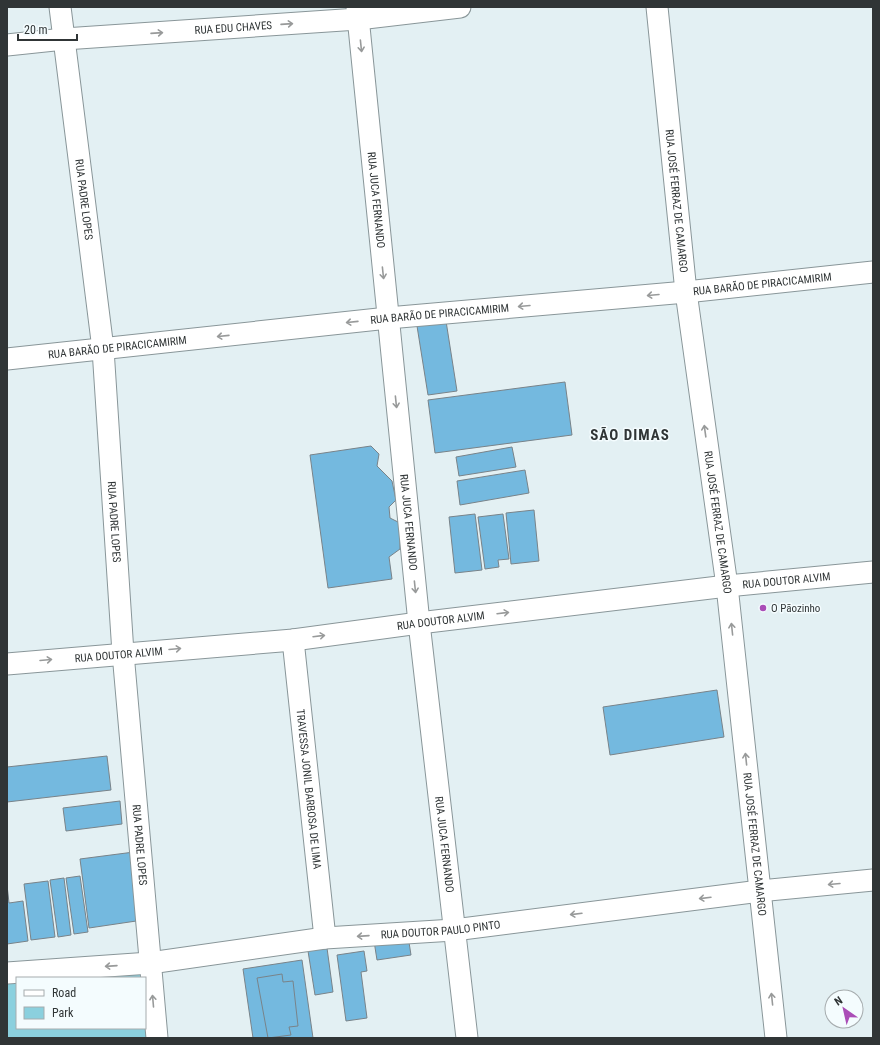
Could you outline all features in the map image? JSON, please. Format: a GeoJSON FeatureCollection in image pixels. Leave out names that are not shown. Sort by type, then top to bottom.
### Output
{"type":"FeatureCollection","features":[{"type":"Feature","properties":{"kind":"street","name":"RUA PADRE LOPES"},"geometry":{"type":"LineString","coordinates":[[60,7],[103,349],[123,653],[157,1038]]}},
{"type":"Feature","properties":{"kind":"street","name":"RUA EDU CHAVES"},"geometry":{"type":"LineString","coordinates":[[7,45],[357,13],[460,7]]}},
{"type":"Feature","properties":{"kind":"street","name":"RUA JOSÉ FERRAZ DE CAMARGO"},"geometry":{"type":"LineString","coordinates":[[657,7],[686,292],[727,586],[776,1038]]}},
{"type":"Feature","properties":{"kind":"street","name":"RUA JUCA FERNANDO"},"geometry":{"type":"LineString","coordinates":[[357,13],[419,623],[467,1038]]}},
{"type":"Feature","properties":{"kind":"street","name":"RUA BARÃO DE PIRACICAMIRIM"},"geometry":{"type":"LineString","coordinates":[[7,359],[388,318],[686,292],[873,272]]}},
{"type":"Feature","properties":{"kind":"street","name":"RUA DOUTOR ALVIM"},"geometry":{"type":"LineString","coordinates":[[7,664],[123,653],[293,640],[419,623],[727,586],[873,572]]}},
{"type":"Feature","properties":{"kind":"street","name":"TRAVESSA JONIL BARBOSA DE LIMA"},"geometry":{"type":"LineString","coordinates":[[293,640],[325,938]]}},
{"type":"Feature","properties":{"kind":"street","name":"RUA DOUTOR PAULO PINTO"},"geometry":{"type":"LineString","coordinates":[[7,973],[150,963],[325,938],[454,930],[760,891],[873,880]]}},
{"type":"Feature","properties":{"kind":"green space"},"geometry":{"type":"Polygon","coordinates":[[[142,968],[143,977],[16,977],[16,1029],[146,1029],[146,1006],[149,1038],[7,1038],[7,977],[142,968]]]}},
{"type":"Feature","properties":{"kind":"building"},"geometry":{"type":"Polygon","coordinates":[[[446,321],[457,391],[428,395],[417,326],[446,321]]]}},
{"type":"Feature","properties":{"kind":"building"},"geometry":{"type":"Polygon","coordinates":[[[565,382],[572,435],[435,453],[428,400],[565,382]]]}},
{"type":"Feature","properties":{"kind":"building"},"geometry":{"type":"Polygon","coordinates":[[[371,446],[379,454],[377,466],[392,481],[396,500],[389,507],[390,518],[400,523],[400,549],[389,557],[392,579],[328,588],[310,455],[371,446]]]}},
{"type":"Feature","properties":{"kind":"building"},"geometry":{"type":"Polygon","coordinates":[[[512,447],[516,467],[459,476],[456,457],[512,447]]]}},
{"type":"Feature","properties":{"kind":"building"},"geometry":{"type":"Polygon","coordinates":[[[525,470],[529,493],[460,505],[457,481],[525,470]]]}},
{"type":"Feature","properties":{"kind":"building"},"geometry":{"type":"Polygon","coordinates":[[[534,510],[539,561],[511,564],[506,513],[534,510]]]}},
{"type":"Feature","properties":{"kind":"building"},"geometry":{"type":"Polygon","coordinates":[[[475,514],[482,570],[455,573],[449,517],[475,514]]]}},
{"type":"Feature","properties":{"kind":"building"},"geometry":{"type":"Polygon","coordinates":[[[503,514],[509,559],[498,560],[499,567],[485,569],[478,517],[503,514]]]}},
{"type":"Feature","properties":{"kind":"building"},"geometry":{"type":"Polygon","coordinates":[[[717,690],[724,737],[610,755],[603,707],[717,690]]]}},
{"type":"Feature","properties":{"kind":"building"},"geometry":{"type":"Polygon","coordinates":[[[107,756],[111,790],[7,802],[7,767],[107,756]]]}},
{"type":"Feature","properties":{"kind":"building"},"geometry":{"type":"Polygon","coordinates":[[[120,801],[122,824],[66,831],[63,808],[120,801]]]}},
{"type":"Feature","properties":{"kind":"building"},"geometry":{"type":"Polygon","coordinates":[[[134,852],[143,920],[89,928],[80,859],[134,852]]]}},
{"type":"Feature","properties":{"kind":"building"},"geometry":{"type":"Polygon","coordinates":[[[80,876],[88,932],[74,934],[66,878],[80,876]]]}},
{"type":"Feature","properties":{"kind":"building"},"geometry":{"type":"Polygon","coordinates":[[[64,878],[71,935],[58,937],[50,880],[64,878]]]}},
{"type":"Feature","properties":{"kind":"building"},"geometry":{"type":"Polygon","coordinates":[[[48,881],[55,937],[31,940],[24,884],[48,881]]]}},
{"type":"Feature","properties":{"kind":"building"},"geometry":{"type":"Polygon","coordinates":[[[7,885],[9,903],[23,901],[28,941],[7,944],[7,885]]]}},
{"type":"Feature","properties":{"kind":"building"},"geometry":{"type":"Polygon","coordinates":[[[408,936],[411,955],[377,960],[374,941],[408,936]]]}},
{"type":"Feature","properties":{"kind":"building"},"geometry":{"type":"Polygon","coordinates":[[[327,948],[333,992],[315,995],[308,951],[327,948]]]}},
{"type":"Feature","properties":{"kind":"building"},"geometry":{"type":"Polygon","coordinates":[[[364,951],[367,971],[361,972],[367,1018],[346,1021],[337,955],[364,951]]]}},
{"type":"Feature","properties":{"kind":"building"},"geometry":{"type":"Polygon","coordinates":[[[302,960],[313,1038],[253,1038],[243,969],[302,960]]]}},
{"type":"Feature","properties":{"kind":"building"},"geometry":{"type":"Polygon","coordinates":[[[282,974],[283,982],[293,981],[298,1026],[289,1027],[291,1035],[268,1038],[257,978],[282,974]]]}},
{"type":"Feature","properties":{"kind":"place","name":"O Pãozinho"},"geometry":{"type":"Point","coordinates":[763,608]}},
{"type":"Feature","properties":{"kind":"district","name":"SÃO DIMAS"},"geometry":{"type":"Point","coordinates":[630,435]}}]}
